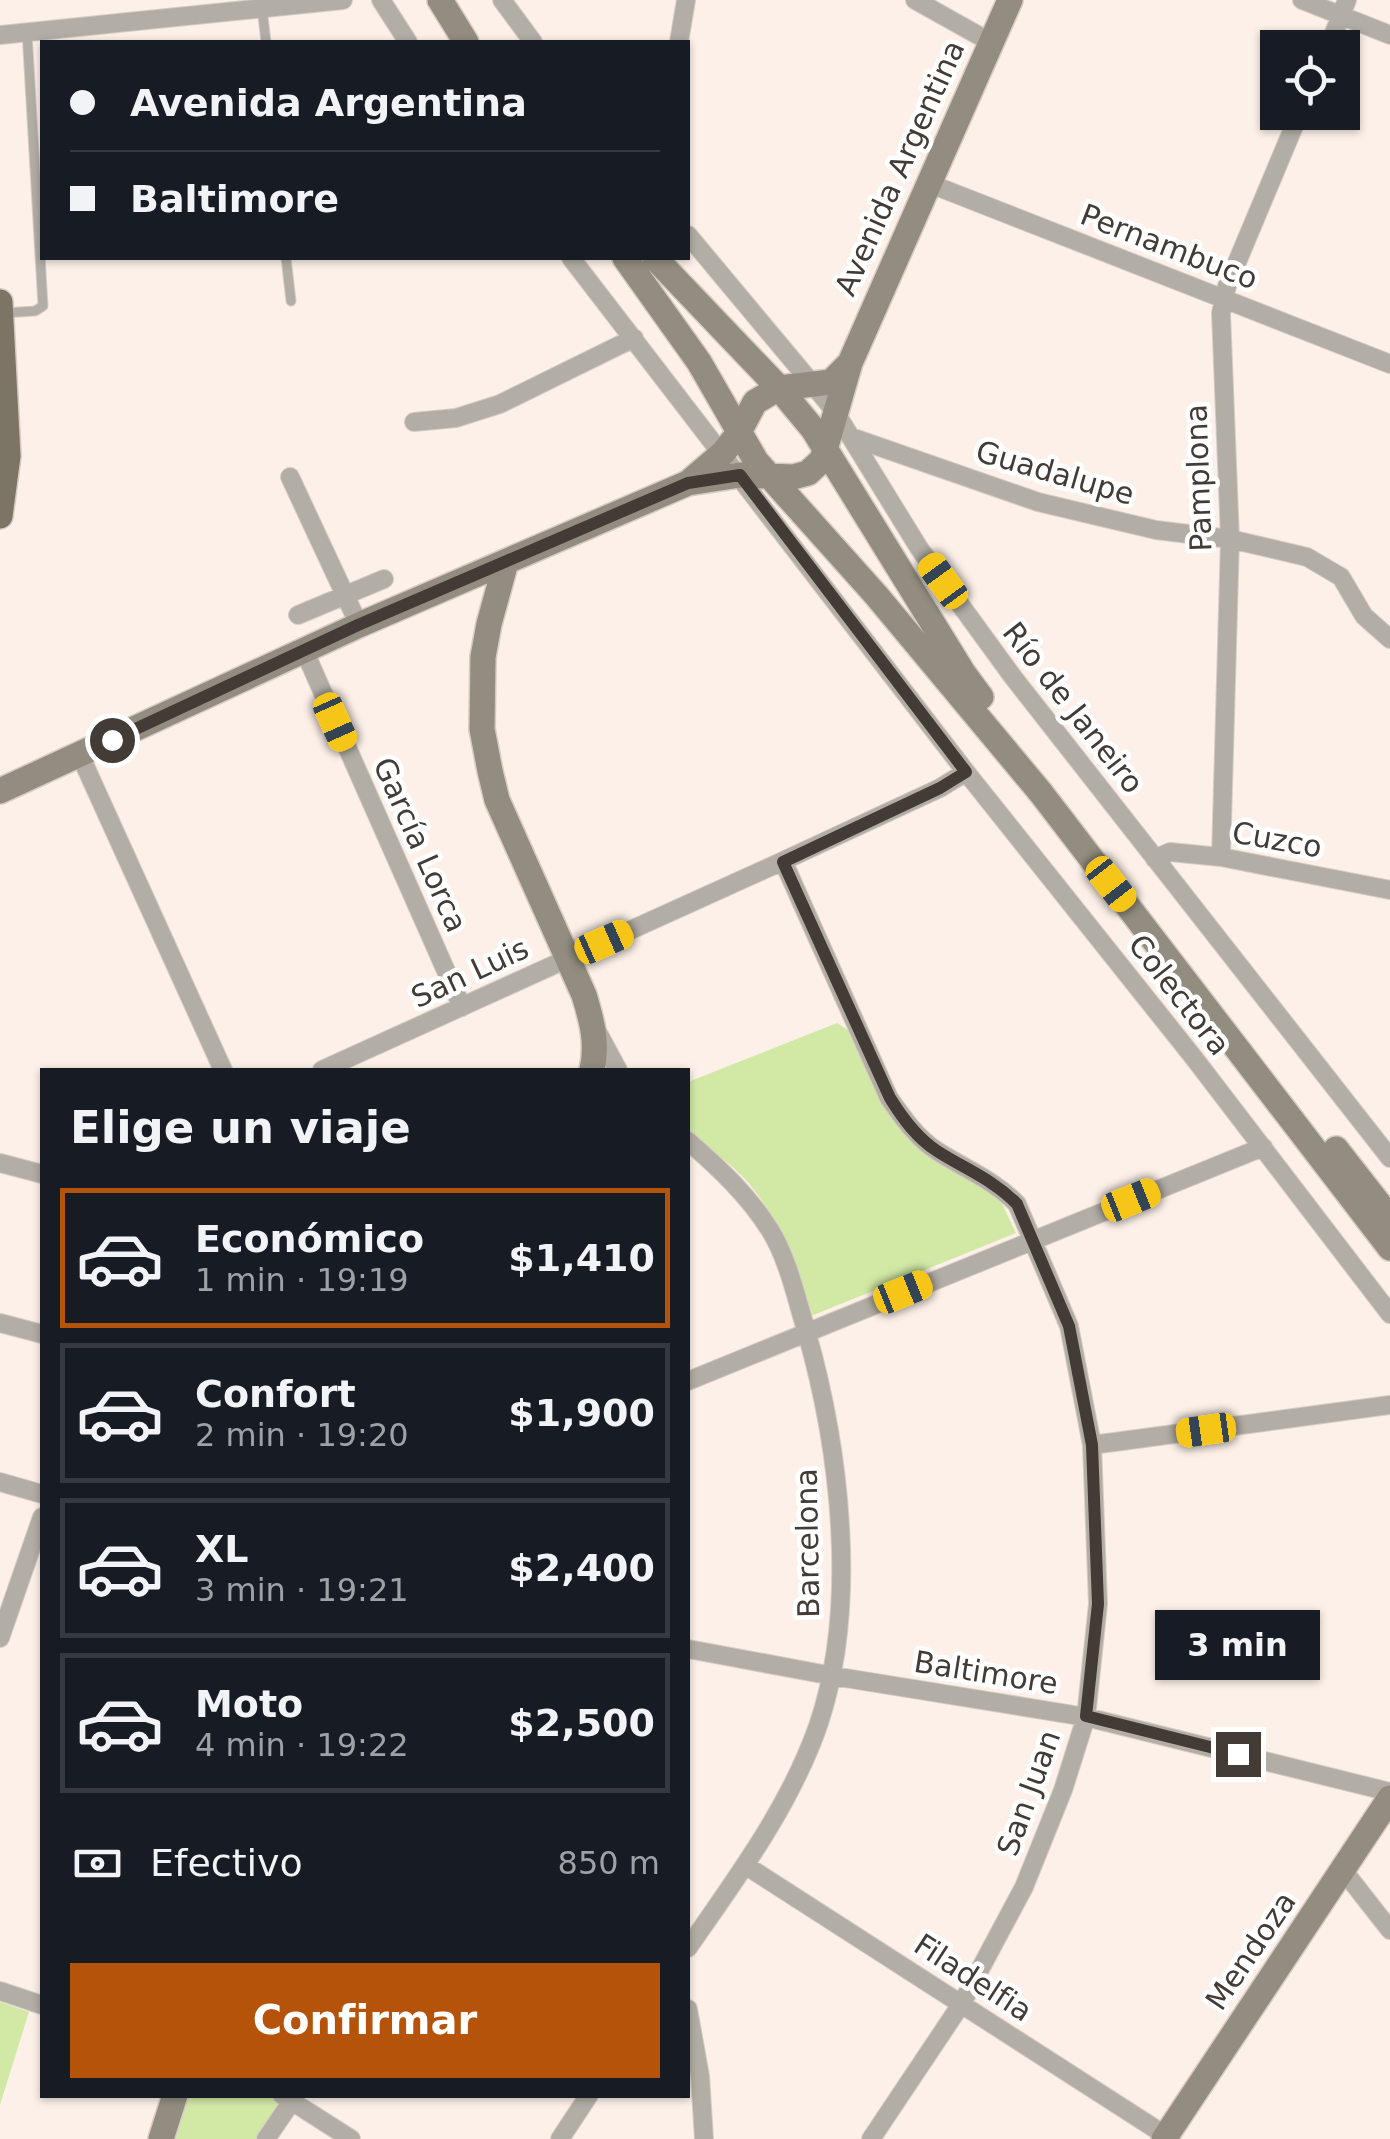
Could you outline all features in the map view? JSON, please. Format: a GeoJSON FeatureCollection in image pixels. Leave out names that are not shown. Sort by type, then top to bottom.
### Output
{"type":"FeatureCollection","features":[{"type":"Feature","properties":{"kind":"main road"},"geometry":{"type":"LineString","coordinates":[[440,0],[465,40]]}},
{"type":"Feature","properties":{"kind":"main road","name":"Avenida Argentina"},"geometry":{"type":"LineString","coordinates":[[826,448],[850,363],[1010,0]]}},
{"type":"Feature","properties":{"kind":"main road"},"geometry":{"type":"LineString","coordinates":[[626,260],[698,362],[730,443],[766,474],[876,595],[1042,793],[1390,1248]]}},
{"type":"Feature","properties":{"kind":"main road"},"geometry":{"type":"LineString","coordinates":[[656,260],[779,388],[826,448],[964,674],[1390,1218]]}},
{"type":"Feature","properties":{"kind":"main road"},"geometry":{"type":"LineString","coordinates":[[0,302],[8,456],[0,516]]}},
{"type":"Feature","properties":{"kind":"main road"},"geometry":{"type":"LineString","coordinates":[[688,483],[730,443],[755,402],[779,388],[831,382],[850,363]]}},
{"type":"Feature","properties":{"kind":"main road"},"geometry":{"type":"LineString","coordinates":[[0,791],[358,625],[688,483],[740,475],[793,477],[816,467],[826,448]]}},
{"type":"Feature","properties":{"kind":"main road"},"geometry":{"type":"LineString","coordinates":[[506,562],[483,656],[482,728],[498,800],[594,1026],[592,1068]]}},
{"type":"Feature","properties":{"kind":"main road","name":"Mendoza"},"geometry":{"type":"LineString","coordinates":[[1167,2138],[1390,1795]]}},
{"type":"Feature","properties":{"kind":"main road"},"geometry":{"type":"LineString","coordinates":[[161,2139],[174,2098]]}},
{"type":"Feature","properties":{"kind":"street"},"geometry":{"type":"LineString","coordinates":[[0,34],[343,0]]}},
{"type":"Feature","properties":{"kind":"street"},"geometry":{"type":"LineString","coordinates":[[380,0],[407,40]]}},
{"type":"Feature","properties":{"kind":"street"},"geometry":{"type":"LineString","coordinates":[[502,0],[532,40]]}},
{"type":"Feature","properties":{"kind":"street"},"geometry":{"type":"LineString","coordinates":[[680,40],[686,0]]}},
{"type":"Feature","properties":{"kind":"street"},"geometry":{"type":"LineString","coordinates":[[915,0],[992,43]]}},
{"type":"Feature","properties":{"kind":"street"},"geometry":{"type":"LineString","coordinates":[[1302,0],[1344,8],[1390,36]]}},
{"type":"Feature","properties":{"kind":"street","name":"Pamplona"},"geometry":{"type":"LineString","coordinates":[[1221,857],[1230,539],[1223,298],[1293,130]]}},
{"type":"Feature","properties":{"kind":"street","name":"Pernambuco"},"geometry":{"type":"LineString","coordinates":[[928,183],[1388,359]]}},
{"type":"Feature","properties":{"kind":"street","name":"Río de Janeiro"},"geometry":{"type":"LineString","coordinates":[[690,237],[834,410],[919,548],[1013,677],[1390,1158]]}},
{"type":"Feature","properties":{"kind":"street"},"geometry":{"type":"LineString","coordinates":[[573,260],[634,338],[730,443],[740,475]]}},
{"type":"Feature","properties":{"kind":"street"},"geometry":{"type":"LineString","coordinates":[[414,422],[456,418],[500,404],[634,338]]}},
{"type":"Feature","properties":{"kind":"street","name":"Guadalupe"},"geometry":{"type":"LineString","coordinates":[[851,437],[1038,502],[1156,530],[1230,539],[1307,557],[1342,578],[1364,616],[1390,639]]}},
{"type":"Feature","properties":{"kind":"street","name":"Colectora"},"geometry":{"type":"LineString","coordinates":[[740,475],[966,772],[1390,1314]]}},
{"type":"Feature","properties":{"kind":"street"},"geometry":{"type":"LineString","coordinates":[[290,477],[358,625]]}},
{"type":"Feature","properties":{"kind":"street"},"geometry":{"type":"LineString","coordinates":[[298,615],[384,579]]}},
{"type":"Feature","properties":{"kind":"street","name":"García Lorca"},"geometry":{"type":"LineString","coordinates":[[304,650],[462,1006]]}},
{"type":"Feature","properties":{"kind":"street"},"geometry":{"type":"LineString","coordinates":[[80,754],[222,1068]]}},
{"type":"Feature","properties":{"kind":"street","name":"San Luis"},"geometry":{"type":"LineString","coordinates":[[326,1068],[783,862],[966,772]]}},
{"type":"Feature","properties":{"kind":"street","name":"Cuzco"},"geometry":{"type":"LineString","coordinates":[[1154,859],[1170,852],[1221,857],[1390,890]]}},
{"type":"Feature","properties":{"kind":"street","name":"San Juan"},"geometry":{"type":"LineString","coordinates":[[783,862],[890,1098],[910,1128],[935,1150],[1004,1190],[1017,1204],[1069,1326],[1092,1445],[1098,1604],[1086,1716],[1064,1790],[1024,1887],[962,2002],[871,2139]]}},
{"type":"Feature","properties":{"kind":"street"},"geometry":{"type":"LineString","coordinates":[[594,1026],[617,1068]]}},
{"type":"Feature","properties":{"kind":"street","name":"Barcelona"},"geometry":{"type":"LineString","coordinates":[[690,1143],[744,1194],[772,1233],[795,1290],[817,1368],[835,1458],[840,1540],[833,1676],[792,1790],[690,1945]]}},
{"type":"Feature","properties":{"kind":"street"},"geometry":{"type":"LineString","coordinates":[[690,1379],[1262,1147]]}},
{"type":"Feature","properties":{"kind":"street"},"geometry":{"type":"LineString","coordinates":[[0,1163],[40,1173]]}},
{"type":"Feature","properties":{"kind":"street"},"geometry":{"type":"LineString","coordinates":[[0,1323],[40,1333]]}},
{"type":"Feature","properties":{"kind":"street"},"geometry":{"type":"LineString","coordinates":[[1092,1445],[1390,1405]]}},
{"type":"Feature","properties":{"kind":"street"},"geometry":{"type":"LineString","coordinates":[[0,1482],[40,1493]]}},
{"type":"Feature","properties":{"kind":"street"},"geometry":{"type":"LineString","coordinates":[[0,1638],[40,1523]]}},
{"type":"Feature","properties":{"kind":"street","name":"Baltimore"},"geometry":{"type":"LineString","coordinates":[[690,1649],[1086,1716],[1390,1795]]}},
{"type":"Feature","properties":{"kind":"street","name":"Filadelfia"},"geometry":{"type":"LineString","coordinates":[[745,1865],[1167,2138]]}},
{"type":"Feature","properties":{"kind":"street"},"geometry":{"type":"LineString","coordinates":[[1343,1870],[1390,1930]]}},
{"type":"Feature","properties":{"kind":"street"},"geometry":{"type":"LineString","coordinates":[[0,1991],[40,2004]]}},
{"type":"Feature","properties":{"kind":"street"},"geometry":{"type":"LineString","coordinates":[[690,2020],[700,2076],[704,2139]]}},
{"type":"Feature","properties":{"kind":"street"},"geometry":{"type":"LineString","coordinates":[[266,2139],[289,2098]]}},
{"type":"Feature","properties":{"kind":"street"},"geometry":{"type":"LineString","coordinates":[[291,2098],[350,2139]]}},
{"type":"Feature","properties":{"kind":"street"},"geometry":{"type":"LineString","coordinates":[[560,2139],[587,2098]]}},
{"type":"Feature","properties":{"kind":"lane"},"geometry":{"type":"LineString","coordinates":[[262,8],[266,40]]}},
{"type":"Feature","properties":{"kind":"lane"},"geometry":{"type":"LineString","coordinates":[[27,32],[40,242]]}},
{"type":"Feature","properties":{"kind":"lane"},"geometry":{"type":"LineString","coordinates":[[1,314],[35,311],[44,306],[41,260]]}},
{"type":"Feature","properties":{"kind":"lane"},"geometry":{"type":"LineString","coordinates":[[286,260],[290,301]]}},
{"type":"Feature","properties":{"kind":"green space"},"geometry":{"type":"Polygon","coordinates":[[[837,1023],[854,1034],[905,1134],[999,1197],[1016,1233],[811,1316],[765,1205],[741,1175],[690,1130],[690,1081],[837,1023]]]}},
{"type":"Feature","properties":{"kind":"green space"},"geometry":{"type":"Polygon","coordinates":[[[0,2002],[29,2012],[0,2105],[0,2002]]]}},
{"type":"Feature","properties":{"kind":"green space"},"geometry":{"type":"Polygon","coordinates":[[[184,2098],[275,2098],[284,2102],[260,2139],[171,2139],[184,2098]]]}},
{"type":"Feature","properties":{"kind":"route"},"geometry":{"type":"LineString","coordinates":[[112,740],[358,625],[688,483],[740,475],[966,772],[783,862],[890,1098],[910,1128],[935,1150],[1004,1190],[1017,1204],[1069,1326],[1092,1445],[1096,1502],[1098,1604],[1086,1716],[1238,1754]]}}]}
